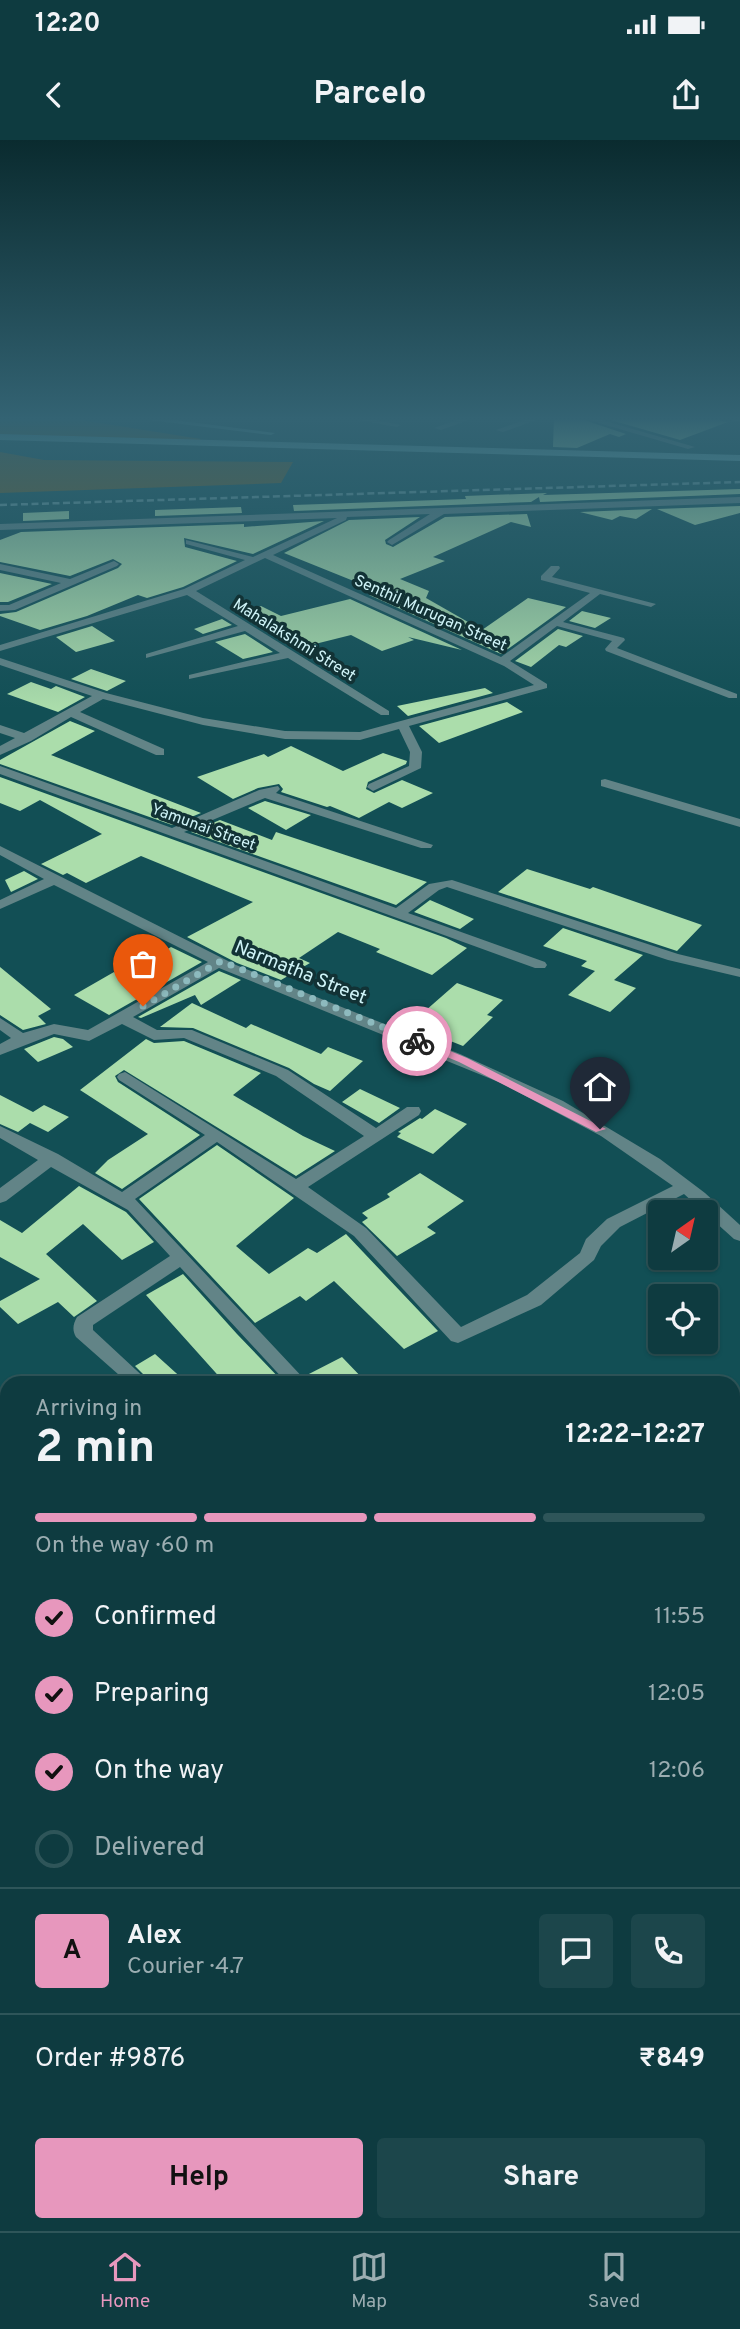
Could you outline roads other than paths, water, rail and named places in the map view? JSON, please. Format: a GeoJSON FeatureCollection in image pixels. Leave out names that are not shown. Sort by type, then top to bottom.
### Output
{"type":"FeatureCollection","features":[{"type":"Feature","properties":{"kind":"street"},"geometry":{"type":"LineString","coordinates":[[0,529],[13,526],[392,514]]}},
{"type":"Feature","properties":{"kind":"street"},"geometry":{"type":"LineString","coordinates":[[392,542],[437,514]]}},
{"type":"Feature","properties":{"kind":"street"},"geometry":{"type":"LineString","coordinates":[[0,648],[188,591],[349,515]]}},
{"type":"Feature","properties":{"kind":"street","name":"Senthil Murugan Street"},"geometry":{"type":"LineString","coordinates":[[189,542],[260,557],[502,661],[543,687],[402,724]]}},
{"type":"Feature","properties":{"kind":"street"},"geometry":{"type":"LineString","coordinates":[[0,608],[11,608],[114,564]]}},
{"type":"Feature","properties":{"kind":"street"},"geometry":{"type":"LineString","coordinates":[[0,567],[70,582]]}},
{"type":"Feature","properties":{"kind":"street"},"geometry":{"type":"LineString","coordinates":[[555,568],[545,578],[650,604]]}},
{"type":"Feature","properties":{"kind":"street"},"geometry":{"type":"LineString","coordinates":[[502,661],[595,594],[594,590]]}},
{"type":"Feature","properties":{"kind":"street","name":"Mahalakshmi Street"},"geometry":{"type":"LineString","coordinates":[[188,591],[385,713]]}},
{"type":"Feature","properties":{"kind":"street"},"geometry":{"type":"LineString","coordinates":[[556,623],[620,640],[610,649],[733,695]]}},
{"type":"Feature","properties":{"kind":"street"},"geometry":{"type":"LineString","coordinates":[[150,656],[247,627]]}},
{"type":"Feature","properties":{"kind":"street"},"geometry":{"type":"LineString","coordinates":[[193,677],[290,654]]}},
{"type":"Feature","properties":{"kind":"street"},"geometry":{"type":"LineString","coordinates":[[0,661],[102,695],[203,721],[285,735],[360,736],[402,724],[416,752],[415,768],[373,787]]}},
{"type":"Feature","properties":{"kind":"street"},"geometry":{"type":"LineString","coordinates":[[0,751],[102,695]]}},
{"type":"Feature","properties":{"kind":"street"},"geometry":{"type":"LineString","coordinates":[[71,712],[160,752]]}},
{"type":"Feature","properties":{"kind":"street"},"geometry":{"type":"LineString","coordinates":[[0,729],[27,738]]}},
{"type":"Feature","properties":{"kind":"street","name":"Yamunai Street"},"geometry":{"type":"LineString","coordinates":[[0,770],[540,965]]}},
{"type":"Feature","properties":{"kind":"street"},"geometry":{"type":"LineString","coordinates":[[605,783],[740,823]]}},
{"type":"Feature","properties":{"kind":"street"},"geometry":{"type":"LineString","coordinates":[[171,833],[279,786]]}},
{"type":"Feature","properties":{"kind":"street"},"geometry":{"type":"LineString","coordinates":[[263,793],[426,845]]}},
{"type":"Feature","properties":{"kind":"street","name":"Narmatha Street"},"geometry":{"type":"LineString","coordinates":[[0,850],[155,934],[463,1060],[583,1119],[635,1150],[685,1187],[740,1235]]}},
{"type":"Feature","properties":{"kind":"street"},"geometry":{"type":"LineString","coordinates":[[0,905],[54,880]]}},
{"type":"Feature","properties":{"kind":"street"},"geometry":{"type":"LineString","coordinates":[[396,915],[434,887],[447,883],[673,957],[740,973]]}},
{"type":"Feature","properties":{"kind":"street"},"geometry":{"type":"LineString","coordinates":[[0,1050],[47,1028],[61,1027],[89,1035],[221,961]]}},
{"type":"Feature","properties":{"kind":"street"},"geometry":{"type":"LineString","coordinates":[[123,1018],[154,1035],[186,1033],[282,1073],[376,1136]]}},
{"type":"Feature","properties":{"kind":"street"},"geometry":{"type":"LineString","coordinates":[[0,1023],[22,1039]]}},
{"type":"Feature","properties":{"kind":"street"},"geometry":{"type":"LineString","coordinates":[[125,1077],[296,1187],[360,1232],[458,1336],[534,1300],[588,1256],[590,1244],[603,1229],[685,1187]]}},
{"type":"Feature","properties":{"kind":"street"},"geometry":{"type":"LineString","coordinates":[[296,1187],[413,1111]]}},
{"type":"Feature","properties":{"kind":"street"},"geometry":{"type":"LineString","coordinates":[[0,1131],[134,1206],[292,1376]]}},
{"type":"Feature","properties":{"kind":"street"},"geometry":{"type":"LineString","coordinates":[[123,1199],[216,1135]]}},
{"type":"Feature","properties":{"kind":"street"},"geometry":{"type":"LineString","coordinates":[[0,1197],[52,1158]]}},
{"type":"Feature","properties":{"kind":"street"},"geometry":{"type":"LineString","coordinates":[[132,1376],[83,1332],[84,1322],[181,1258]]}}]}
